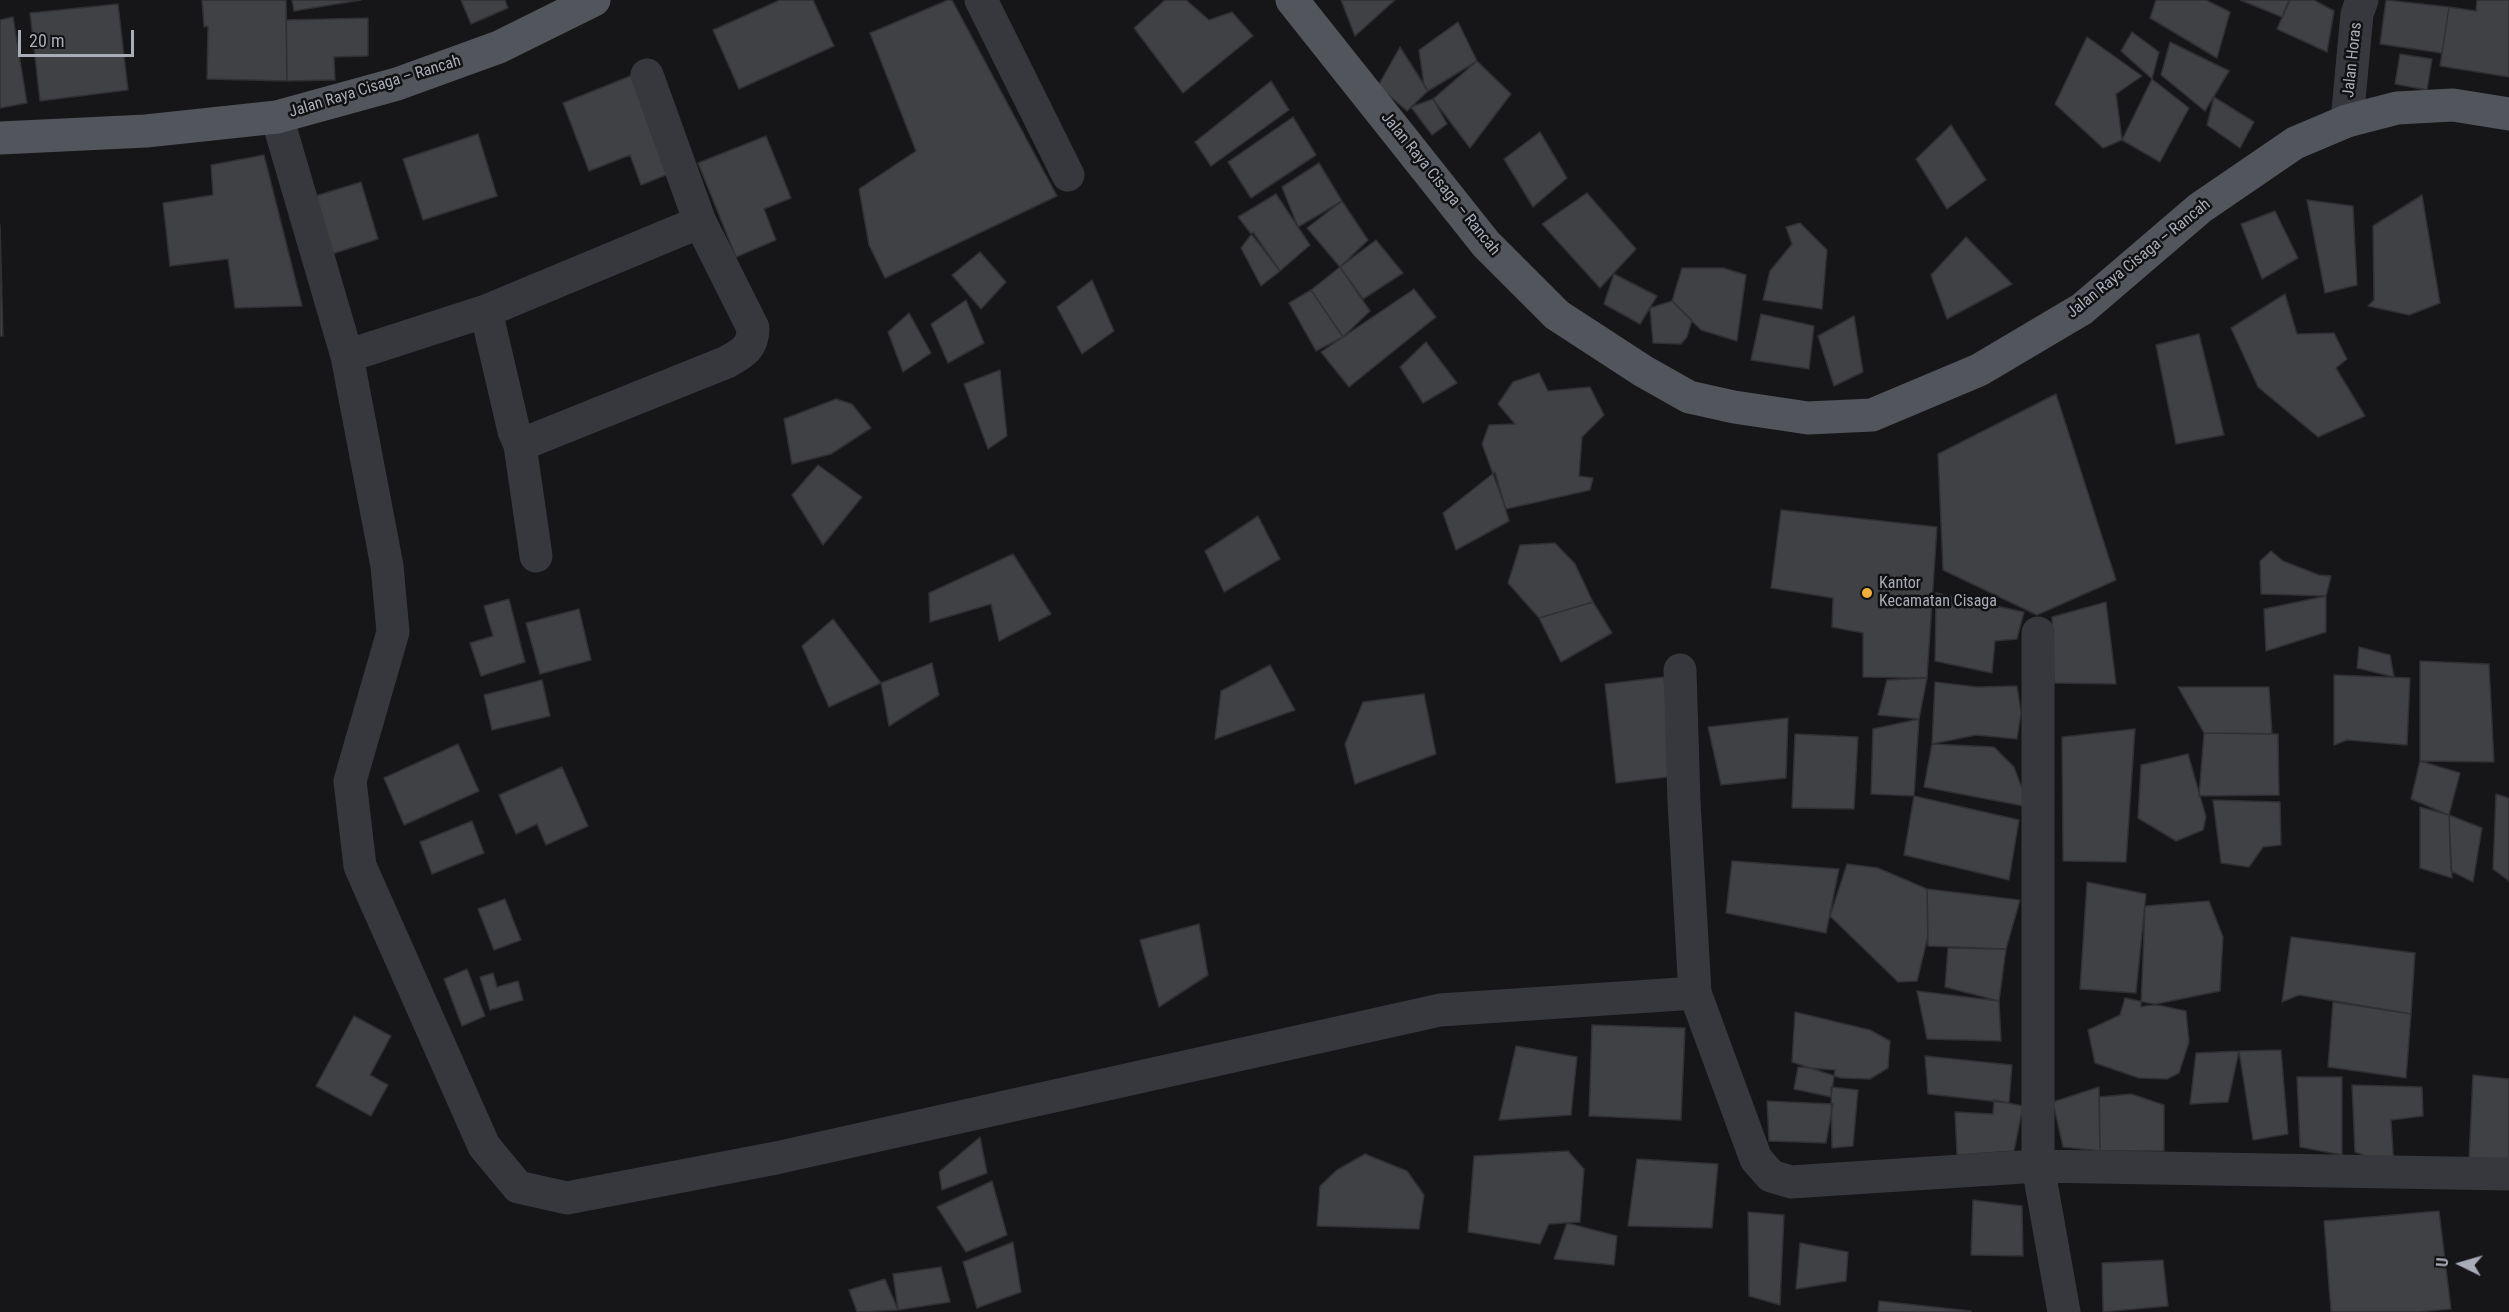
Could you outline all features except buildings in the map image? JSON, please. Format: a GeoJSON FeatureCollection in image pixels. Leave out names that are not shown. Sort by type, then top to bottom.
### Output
{"type":"FeatureCollection","features":[{"type":"Feature","properties":{"kind":"main road","name":"Jalan Raya Cisaga – Rancah"},"geometry":{"type":"LineString","coordinates":[[0,138],[146,131],[277,117],[398,84],[500,47],[594,0]]}},
{"type":"Feature","properties":{"kind":"main road","name":"Jalan Raya Cisaga – Rancah"},"geometry":{"type":"LineString","coordinates":[[1292,0],[1486,244],[1557,315],[1643,371],[1689,397],[1734,407],[1808,418],[1872,415],[1979,370],[2082,309],[2200,208],[2219,195],[2295,144],[2347,121],[2397,108],[2453,105],[2509,114]]}},
{"type":"Feature","properties":{"kind":"street"},"geometry":{"type":"LineString","coordinates":[[981,0],[1068,175]]}},
{"type":"Feature","properties":{"kind":"street","name":"Jalan Horas"},"geometry":{"type":"LineString","coordinates":[[2347,121],[2357,14],[2362,0]]}},
{"type":"Feature","properties":{"kind":"street"},"geometry":{"type":"LineString","coordinates":[[520,445],[727,362],[751,345],[753,327],[700,222],[646,75]]}},
{"type":"Feature","properties":{"kind":"street"},"geometry":{"type":"LineString","coordinates":[[277,117],[347,356],[387,566],[393,632],[350,781],[360,866],[483,1146],[518,1187],[567,1198],[591,1194],[776,1158],[1440,1010],[1695,993]]}},
{"type":"Feature","properties":{"kind":"street"},"geometry":{"type":"LineString","coordinates":[[347,356],[486,311],[700,222]]}},
{"type":"Feature","properties":{"kind":"street"},"geometry":{"type":"LineString","coordinates":[[486,311],[514,431],[520,445],[536,556]]}},
{"type":"Feature","properties":{"kind":"street"},"geometry":{"type":"LineString","coordinates":[[2038,633],[2038,1166],[2064,1312]]}},
{"type":"Feature","properties":{"kind":"street"},"geometry":{"type":"LineString","coordinates":[[1680,670],[1684,802],[1695,993],[1756,1159],[1771,1176],[1791,1182],[2038,1166],[2509,1174]]}},
{"type":"Feature","properties":{"kind":"place","name":"Kantor Kecamatan Cisaga"},"geometry":{"type":"Point","coordinates":[1867,593]}}]}
